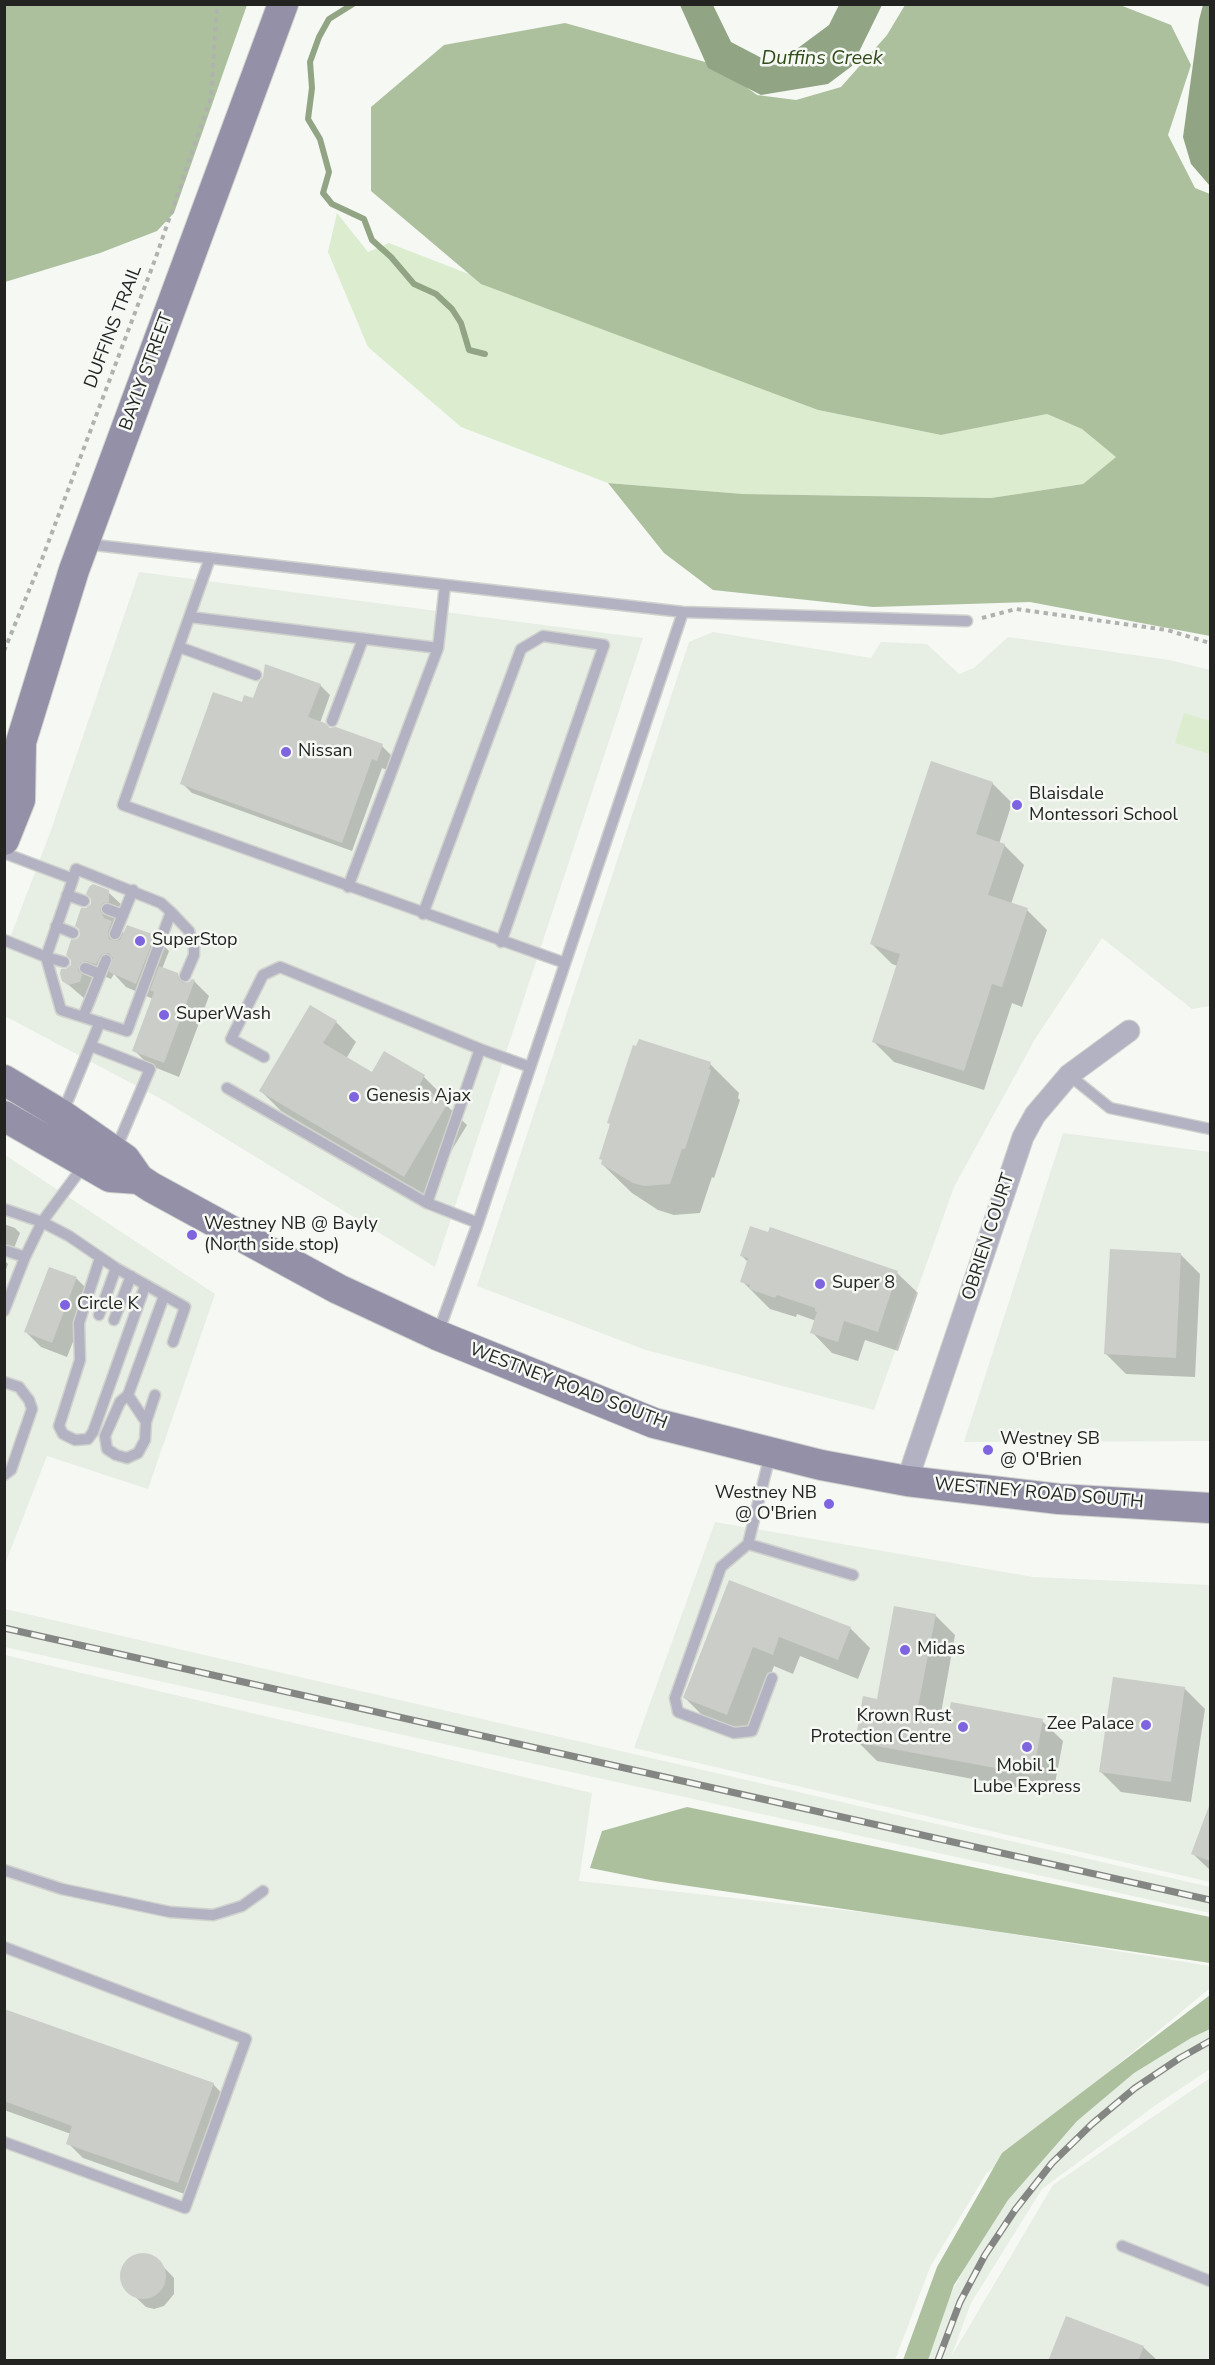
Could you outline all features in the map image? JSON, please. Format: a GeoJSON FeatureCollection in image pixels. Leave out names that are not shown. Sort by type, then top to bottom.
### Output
{"type":"FeatureCollection","features":[{"type":"Feature","properties":{"kind":"main road","name":"BAYLY STREET"},"geometry":{"type":"LineString","coordinates":[[4,840],[20,800],[13,749],[83,543],[283,4]]}},
{"type":"Feature","properties":{"kind":"main road","name":"WESTNEY ROAD SOUTH"},"geometry":{"type":"LineString","coordinates":[[4,1080],[62,1115],[115,1152],[124,1159],[139,1179],[338,1289],[437,1335],[654,1424],[821,1465],[908,1481],[1059,1499],[1210,1508]]}},
{"type":"Feature","properties":{"kind":"main road","name":"WESTNEY ROAD SOUTH"},"geometry":{"type":"LineString","coordinates":[[4,1116],[110,1177],[139,1179]]}},
{"type":"Feature","properties":{"kind":"street","name":"OBRIEN COURT"},"geometry":{"type":"LineString","coordinates":[[908,1481],[1023,1137],[1035,1115],[1069,1075],[1129,1031]]}},
{"type":"Feature","properties":{"kind":"lane"},"geometry":{"type":"LineString","coordinates":[[83,543],[683,612],[967,621]]}},
{"type":"Feature","properties":{"kind":"lane"},"geometry":{"type":"LineString","coordinates":[[210,558],[123,805],[565,963]]}},
{"type":"Feature","properties":{"kind":"lane"},"geometry":{"type":"LineString","coordinates":[[348,887],[438,648],[445,585]]}},
{"type":"Feature","properties":{"kind":"lane"},"geometry":{"type":"LineString","coordinates":[[437,1335],[478,1223],[683,612]]}},
{"type":"Feature","properties":{"kind":"lane"},"geometry":{"type":"LineString","coordinates":[[190,617],[438,648]]}},
{"type":"Feature","properties":{"kind":"lane"},"geometry":{"type":"LineString","coordinates":[[423,914],[521,649],[543,636],[604,645],[501,942]]}},
{"type":"Feature","properties":{"kind":"lane"},"geometry":{"type":"LineString","coordinates":[[332,721],[363,639]]}},
{"type":"Feature","properties":{"kind":"lane"},"geometry":{"type":"LineString","coordinates":[[179,647],[256,675]]}},
{"type":"Feature","properties":{"kind":"lane"},"geometry":{"type":"LineString","coordinates":[[4,853],[73,879]]}},
{"type":"Feature","properties":{"kind":"lane"},"geometry":{"type":"LineString","coordinates":[[171,912],[127,1031],[61,1010],[46,957],[76,869],[133,890],[161,903],[171,912],[189,931],[194,946],[194,955],[185,976]]}},
{"type":"Feature","properties":{"kind":"lane"},"geometry":{"type":"LineString","coordinates":[[116,934],[133,890]]}},
{"type":"Feature","properties":{"kind":"lane"},"geometry":{"type":"LineString","coordinates":[[67,895],[84,901]]}},
{"type":"Feature","properties":{"kind":"lane"},"geometry":{"type":"LineString","coordinates":[[107,909],[123,915]]}},
{"type":"Feature","properties":{"kind":"lane"},"geometry":{"type":"LineString","coordinates":[[57,926],[73,933]]}},
{"type":"Feature","properties":{"kind":"lane"},"geometry":{"type":"LineString","coordinates":[[4,940],[63,962]]}},
{"type":"Feature","properties":{"kind":"lane"},"geometry":{"type":"LineString","coordinates":[[83,1017],[106,960]]}},
{"type":"Feature","properties":{"kind":"lane"},"geometry":{"type":"LineString","coordinates":[[264,1057],[231,1039],[262,975],[279,967],[480,1049],[531,1067]]}},
{"type":"Feature","properties":{"kind":"lane"},"geometry":{"type":"LineString","coordinates":[[85,968],[100,974]]}},
{"type":"Feature","properties":{"kind":"lane"},"geometry":{"type":"LineString","coordinates":[[62,1115],[100,1023]]}},
{"type":"Feature","properties":{"kind":"lane"},"geometry":{"type":"LineString","coordinates":[[91,1046],[152,1064],[115,1152]]}},
{"type":"Feature","properties":{"kind":"lane"},"geometry":{"type":"LineString","coordinates":[[427,1203],[480,1049]]}},
{"type":"Feature","properties":{"kind":"lane"},"geometry":{"type":"LineString","coordinates":[[1069,1075],[1110,1108],[1210,1129]]}},
{"type":"Feature","properties":{"kind":"lane"},"geometry":{"type":"LineString","coordinates":[[226,1088],[427,1203],[478,1223]]}},
{"type":"Feature","properties":{"kind":"lane"},"geometry":{"type":"LineString","coordinates":[[4,1311],[8,1295],[42,1222],[86,1162]]}},
{"type":"Feature","properties":{"kind":"lane"},"geometry":{"type":"LineString","coordinates":[[4,1209],[42,1222],[69,1236],[116,1268],[185,1307],[174,1342]]}},
{"type":"Feature","properties":{"kind":"lane"},"geometry":{"type":"LineString","coordinates":[[7,1251],[25,1257]]}},
{"type":"Feature","properties":{"kind":"lane"},"geometry":{"type":"LineString","coordinates":[[100,1258],[79,1323],[80,1360],[59,1426],[63,1434],[75,1440],[88,1438],[93,1432],[146,1286]]}},
{"type":"Feature","properties":{"kind":"lane"},"geometry":{"type":"LineString","coordinates":[[99,1315],[116,1268]]}},
{"type":"Feature","properties":{"kind":"lane"},"geometry":{"type":"LineString","coordinates":[[114,1320],[131,1276]]}},
{"type":"Feature","properties":{"kind":"lane"},"geometry":{"type":"LineString","coordinates":[[155,1395],[146,1422],[146,1440],[138,1453],[127,1458],[107,1449],[105,1436],[120,1402],[128,1395],[164,1296]]}},
{"type":"Feature","properties":{"kind":"lane"},"geometry":{"type":"LineString","coordinates":[[4,1382],[19,1387],[29,1400],[32,1409],[11,1470],[4,1475]]}},
{"type":"Feature","properties":{"kind":"lane"},"geometry":{"type":"LineString","coordinates":[[128,1395],[146,1422]]}},
{"type":"Feature","properties":{"kind":"lane"},"geometry":{"type":"LineString","coordinates":[[771,1452],[748,1544],[721,1567],[675,1698],[678,1712],[734,1733],[752,1731],[772,1678]]}},
{"type":"Feature","properties":{"kind":"lane"},"geometry":{"type":"LineString","coordinates":[[748,1544],[853,1575]]}},
{"type":"Feature","properties":{"kind":"lane"},"geometry":{"type":"LineString","coordinates":[[4,1870],[62,1889],[170,1912],[213,1915],[242,1906],[263,1891]]}},
{"type":"Feature","properties":{"kind":"lane"},"geometry":{"type":"LineString","coordinates":[[4,1947],[246,2039],[185,2208],[4,2142]]}},
{"type":"Feature","properties":{"kind":"lane"},"geometry":{"type":"LineString","coordinates":[[1122,2246],[1210,2281]]}},
{"type":"Feature","properties":{"kind":"path","name":"DUFFINS TRAIL"},"geometry":{"type":"LineString","coordinates":[[4,651],[42,559],[156,257],[211,97],[217,4]]}},
{"type":"Feature","properties":{"kind":"path"},"geometry":{"type":"LineString","coordinates":[[967,621],[1016,609],[1167,630],[1210,643]]}},
{"type":"Feature","properties":{"kind":"shaded area"},"geometry":{"type":"Polygon","coordinates":[[[5,4],[247,5],[174,213],[157,231],[100,253],[5,282],[5,4]]]}},
{"type":"Feature","properties":{"kind":"shaded area"},"geometry":{"type":"Polygon","coordinates":[[[905,5],[1120,5],[1171,25],[1191,65],[1168,135],[1195,188],[1210,194],[1210,636],[1030,602],[873,607],[713,590],[664,553],[608,483],[743,494],[991,498],[1083,484],[1116,457],[1082,429],[1047,414],[941,435],[818,410],[481,284],[371,191],[371,107],[444,45],[565,23],[716,65],[757,95],[796,100],[841,87],[887,35],[905,5]]]}},
{"type":"Feature","properties":{"kind":"shaded area"},"geometry":{"type":"Polygon","coordinates":[[[337,213],[368,252],[389,243],[818,410],[941,435],[1047,414],[1082,429],[1117,457],[1083,484],[991,498],[743,494],[608,483],[461,427],[368,347],[328,252],[337,213]]]}},
{"type":"Feature","properties":{"kind":"shaded area"},"geometry":{"type":"Polygon","coordinates":[[[139,572],[643,638],[435,1267],[163,1100],[5,1016],[4,954],[50,833],[139,572]]]}},
{"type":"Feature","properties":{"kind":"shaded area"},"geometry":{"type":"Polygon","coordinates":[[[713,632],[871,658],[881,642],[927,644],[959,674],[974,668],[1008,637],[1169,660],[1210,670],[1210,1006],[1192,1009],[1102,938],[1035,1039],[954,1187],[874,1410],[646,1350],[477,1286],[689,642],[713,632]]]}},
{"type":"Feature","properties":{"kind":"shaded area"},"geometry":{"type":"Polygon","coordinates":[[[1184,713],[1210,721],[1210,754],[1175,743],[1184,713]]]}},
{"type":"Feature","properties":{"kind":"shaded area"},"geometry":{"type":"Polygon","coordinates":[[[1063,1133],[1210,1152],[1210,1441],[964,1442],[1063,1133]]]}},
{"type":"Feature","properties":{"kind":"shaded area"},"geometry":{"type":"Polygon","coordinates":[[[5,1155],[215,1294],[148,1489],[47,1456],[5,1564],[5,1155]]]}},
{"type":"Feature","properties":{"kind":"shaded area"},"geometry":{"type":"Polygon","coordinates":[[[715,1522],[1033,1577],[1210,1585],[1210,1882],[634,1748],[715,1522]]]}},
{"type":"Feature","properties":{"kind":"shaded area"},"geometry":{"type":"Polygon","coordinates":[[[5,1609],[1210,1887],[1210,1913],[5,1647],[5,1609]]]}},
{"type":"Feature","properties":{"kind":"shaded area"},"geometry":{"type":"Polygon","coordinates":[[[5,1655],[592,1793],[579,1881],[906,1917],[1210,1966],[1210,1988],[986,2174],[930,2267],[895,2360],[5,2360],[5,1655]]]}},
{"type":"Feature","properties":{"kind":"shaded area"},"geometry":{"type":"Polygon","coordinates":[[[687,1807],[1210,1917],[1210,1963],[655,1881],[590,1868],[602,1831],[687,1807]]]}},
{"type":"Feature","properties":{"kind":"shaded area"},"geometry":{"type":"Polygon","coordinates":[[[1210,1995],[1210,2029],[1134,2073],[1077,2121],[1008,2200],[954,2285],[928,2360],[903,2360],[937,2267],[1002,2153],[1210,1995]]]}},
{"type":"Feature","properties":{"kind":"shaded area"},"geometry":{"type":"Polygon","coordinates":[[[1210,2022],[1210,2069],[1153,2107],[1042,2189],[971,2303],[951,2357],[1053,2185],[1210,2078],[1210,2360],[925,2360],[940,2314],[993,2215],[1067,2125],[1129,2069],[1210,2022]]]}},
{"type":"Feature","properties":{"kind":"water","name":"Duffins Creek"},"geometry":{"type":"Polygon","coordinates":[[[680,5],[713,5],[731,42],[775,65],[829,25],[839,5],[882,5],[852,66],[828,84],[761,95],[708,68],[680,5]]]}},
{"type":"Feature","properties":{"kind":"water"},"geometry":{"type":"Polygon","coordinates":[[[1203,5],[1210,5],[1210,186],[1191,164],[1183,137],[1203,5]]]}},
{"type":"Feature","properties":{"kind":"building","name":"Nissan"},"geometry":{"type":"Polygon","coordinates":[[[265,664],[321,684],[308,717],[325,723],[330,728],[336,727],[383,744],[377,761],[372,759],[342,843],[180,784],[213,692],[242,702],[244,695],[253,698],[263,677],[265,664]]]}},
{"type":"Feature","properties":{"kind":"building"},"geometry":{"type":"Polygon","coordinates":[[[931,761],[993,782],[976,834],[1005,844],[988,895],[1028,908],[1002,987],[992,984],[964,1071],[872,1042],[900,954],[870,944],[931,761]]]}},
{"type":"Feature","properties":{"kind":"building"},"geometry":{"type":"Polygon","coordinates":[[[93,884],[109,890],[109,902],[103,903],[100,910],[104,918],[112,921],[108,932],[109,939],[120,940],[127,925],[155,935],[136,984],[109,972],[113,958],[109,953],[101,955],[96,964],[85,961],[80,963],[78,970],[82,975],[80,982],[68,985],[62,981],[61,969],[66,969],[71,965],[71,960],[66,955],[71,940],[77,939],[80,935],[79,929],[75,926],[81,908],[86,908],[91,904],[91,899],[86,894],[93,884]]]}},
{"type":"Feature","properties":{"kind":"building","name":"SuperWash"},"geometry":{"type":"Polygon","coordinates":[[[159,966],[178,973],[179,980],[183,983],[195,980],[164,1063],[132,1051],[154,992],[150,990],[159,966]]]}},
{"type":"Feature","properties":{"kind":"building","name":"Genesis Ajax"},"geometry":{"type":"Polygon","coordinates":[[[310,1005],[337,1021],[323,1043],[372,1072],[384,1051],[425,1075],[419,1086],[448,1103],[404,1177],[259,1091],[310,1005]]]}},
{"type":"Feature","properties":{"kind":"building"},"geometry":{"type":"Polygon","coordinates":[[[639,1039],[711,1062],[709,1069],[711,1070],[685,1149],[682,1149],[670,1184],[644,1186],[633,1183],[601,1164],[602,1160],[599,1159],[610,1124],[607,1123],[633,1045],[636,1046],[639,1039]]]}},
{"type":"Feature","properties":{"kind":"building","name":"Super 8"},"geometry":{"type":"Polygon","coordinates":[[[750,1226],[768,1232],[770,1227],[898,1271],[878,1332],[844,1321],[838,1342],[810,1333],[817,1312],[815,1308],[777,1295],[775,1298],[749,1289],[750,1285],[740,1282],[748,1258],[740,1256],[750,1226]]]}},
{"type":"Feature","properties":{"kind":"building"},"geometry":{"type":"Polygon","coordinates":[[[1110,1249],[1181,1253],[1176,1358],[1104,1354],[1110,1249]]]}},
{"type":"Feature","properties":{"kind":"building"},"geometry":{"type":"Polygon","coordinates":[[[49,1267],[77,1277],[52,1343],[24,1332],[49,1267]]]}},
{"type":"Feature","properties":{"kind":"building"},"geometry":{"type":"Polygon","coordinates":[[[729,1580],[851,1627],[838,1660],[779,1637],[773,1655],[753,1647],[727,1715],[683,1698],[729,1580]]]}},
{"type":"Feature","properties":{"kind":"building"},"geometry":{"type":"Polygon","coordinates":[[[894,1606],[936,1614],[918,1707],[949,1713],[951,1702],[1043,1719],[1033,1775],[855,1742],[863,1696],[877,1699],[894,1606]]]}},
{"type":"Feature","properties":{"kind":"building"},"geometry":{"type":"Polygon","coordinates":[[[1113,1677],[1185,1687],[1171,1782],[1099,1772],[1113,1677]]]}},
{"type":"Feature","properties":{"kind":"building"},"geometry":{"type":"Polygon","coordinates":[[[1210,1806],[1210,1861],[1191,1854],[1210,1806]]]}},
{"type":"Feature","properties":{"kind":"building"},"geometry":{"type":"Polygon","coordinates":[[[4,2009],[214,2083],[178,2183],[66,2144],[72,2126],[4,2101],[4,2009]]]}},
{"type":"Feature","properties":{"kind":"building"},"geometry":{"type":"Polygon","coordinates":[[[143,2253],[159,2260],[166,2276],[159,2292],[143,2299],[127,2292],[120,2276],[127,2260],[143,2253]]]}},
{"type":"Feature","properties":{"kind":"building"},"geometry":{"type":"Polygon","coordinates":[[[1066,2316],[1144,2346],[1138,2361],[1048,2361],[1066,2316]]]}},
{"type":"Feature","properties":{"kind":"waterway"},"geometry":{"type":"LineString","coordinates":[[353,4],[329,19],[319,37],[310,62],[312,88],[308,119],[320,139],[329,172],[323,193],[332,204],[364,219],[372,240],[391,257],[414,284],[436,294],[452,309],[461,323],[469,350],[485,354]]}},
{"type":"Feature","properties":{"kind":"railway"},"geometry":{"type":"LineString","coordinates":[[4,1628],[1210,1900]]}},
{"type":"Feature","properties":{"kind":"railway"},"geometry":{"type":"LineString","coordinates":[[938,2360],[960,2302],[985,2255],[1015,2210],[1052,2163],[1092,2124],[1135,2088],[1210,2041]]}},
{"type":"Feature","properties":{"kind":"place","name":"Nissan"},"geometry":{"type":"Point","coordinates":[286,752]}},
{"type":"Feature","properties":{"kind":"place","name":"Blaisdale Montessori School"},"geometry":{"type":"Point","coordinates":[1017,805]}},
{"type":"Feature","properties":{"kind":"place","name":"SuperStop"},"geometry":{"type":"Point","coordinates":[140,941]}},
{"type":"Feature","properties":{"kind":"place","name":"SuperWash"},"geometry":{"type":"Point","coordinates":[164,1015]}},
{"type":"Feature","properties":{"kind":"place","name":"Genesis Ajax"},"geometry":{"type":"Point","coordinates":[354,1097]}},
{"type":"Feature","properties":{"kind":"place","name":"Westney NB @ Bayly (North side stop)"},"geometry":{"type":"Point","coordinates":[192,1235]}},
{"type":"Feature","properties":{"kind":"place","name":"Super 8"},"geometry":{"type":"Point","coordinates":[820,1284]}},
{"type":"Feature","properties":{"kind":"place","name":"Circle K"},"geometry":{"type":"Point","coordinates":[65,1305]}},
{"type":"Feature","properties":{"kind":"place","name":"Westney SB @ O'Brien"},"geometry":{"type":"Point","coordinates":[988,1450]}},
{"type":"Feature","properties":{"kind":"place","name":"Westney NB @ O'Brien"},"geometry":{"type":"Point","coordinates":[829,1504]}},
{"type":"Feature","properties":{"kind":"place","name":"Midas"},"geometry":{"type":"Point","coordinates":[905,1650]}},
{"type":"Feature","properties":{"kind":"place","name":"Zee Palace"},"geometry":{"type":"Point","coordinates":[1146,1725]}},
{"type":"Feature","properties":{"kind":"place","name":"Krown Rust Protection Centre"},"geometry":{"type":"Point","coordinates":[963,1727]}},
{"type":"Feature","properties":{"kind":"place","name":"Mobil 1 Lube Express"},"geometry":{"type":"Point","coordinates":[1027,1747]}}]}
